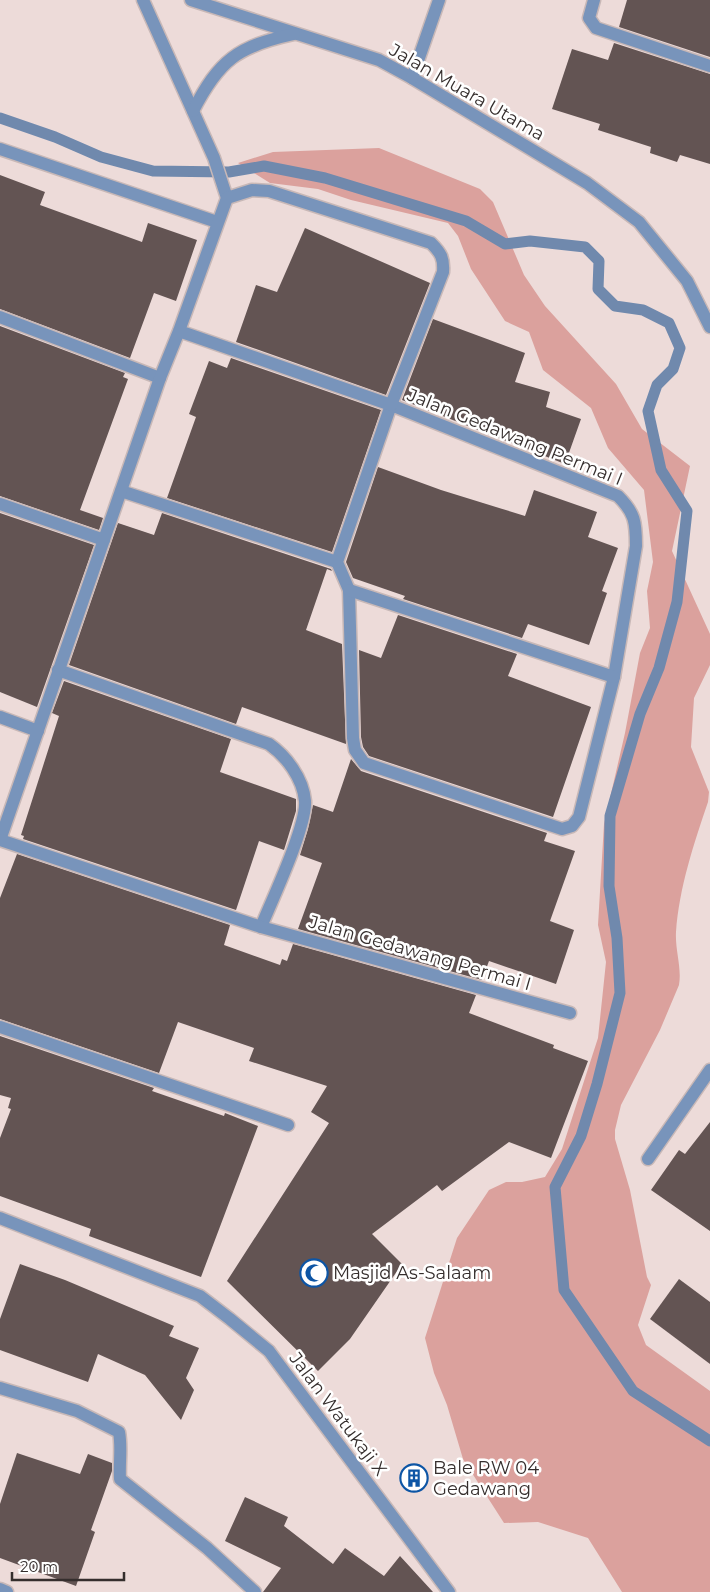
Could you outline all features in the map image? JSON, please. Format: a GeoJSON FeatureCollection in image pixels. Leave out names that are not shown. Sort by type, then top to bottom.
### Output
{"type":"FeatureCollection","features":[{"type":"Feature","properties":{"kind":"street"},"geometry":{"type":"LineString","coordinates":[[143,0],[214,158],[227,198]]}},
{"type":"Feature","properties":{"kind":"street","name":"Jalan Muara Utama"},"geometry":{"type":"LineString","coordinates":[[191,0],[379,60],[412,78],[594,189],[639,222],[687,281],[710,327]]}},
{"type":"Feature","properties":{"kind":"street"},"geometry":{"type":"LineString","coordinates":[[412,78],[439,0]]}},
{"type":"Feature","properties":{"kind":"street"},"geometry":{"type":"LineString","coordinates":[[594,0],[589,18],[596,28],[710,66]]}},
{"type":"Feature","properties":{"kind":"street"},"geometry":{"type":"LineString","coordinates":[[193,111],[221,66],[234,55],[269,39],[296,34]]}},
{"type":"Feature","properties":{"kind":"street"},"geometry":{"type":"LineString","coordinates":[[0,149],[217,222]]}},
{"type":"Feature","properties":{"kind":"street","name":"Jalan Gedawang Permai I"},"geometry":{"type":"LineString","coordinates":[[179,331],[391,405],[618,496],[630,508],[636,525],[636,546],[614,677],[580,816],[572,826],[562,829],[364,762],[355,750],[348,590],[337,562],[391,405],[443,272],[444,261],[441,252],[431,243],[269,191],[252,190],[227,198],[217,222],[179,331],[160,378],[0,840],[261,927],[570,1013]]}},
{"type":"Feature","properties":{"kind":"street"},"geometry":{"type":"LineString","coordinates":[[0,317],[160,378]]}},
{"type":"Feature","properties":{"kind":"street"},"geometry":{"type":"LineString","coordinates":[[121,490],[337,562]]}},
{"type":"Feature","properties":{"kind":"street"},"geometry":{"type":"LineString","coordinates":[[0,504],[104,540]]}},
{"type":"Feature","properties":{"kind":"street"},"geometry":{"type":"LineString","coordinates":[[348,590],[614,677]]}},
{"type":"Feature","properties":{"kind":"street"},"geometry":{"type":"LineString","coordinates":[[58,670],[269,744],[282,753],[297,776],[305,800],[301,825],[261,927]]}},
{"type":"Feature","properties":{"kind":"street"},"geometry":{"type":"LineString","coordinates":[[0,717],[38,731]]}},
{"type":"Feature","properties":{"kind":"street"},"geometry":{"type":"LineString","coordinates":[[0,1027],[288,1126]]}},
{"type":"Feature","properties":{"kind":"street"},"geometry":{"type":"LineString","coordinates":[[648,1159],[710,1070]]}},
{"type":"Feature","properties":{"kind":"street","name":"Jalan Watukaji X"},"geometry":{"type":"LineString","coordinates":[[0,1218],[200,1296],[269,1351],[449,1592]]}},
{"type":"Feature","properties":{"kind":"street"},"geometry":{"type":"LineString","coordinates":[[0,1388],[78,1411],[119,1432],[121,1442],[120,1479],[207,1548],[255,1592]]}},
{"type":"Feature","properties":{"kind":"street"},"geometry":{"type":"LineString","coordinates":[[0,1589],[7,1592]]}},
{"type":"Feature","properties":{"kind":"shaded area"},"geometry":{"type":"Polygon","coordinates":[[[379,148],[480,189],[493,202],[524,275],[545,306],[616,384],[642,429],[690,466],[672,551],[710,634],[710,665],[694,698],[691,747],[709,792],[708,802],[680,899],[676,932],[680,972],[679,985],[660,1030],[621,1105],[615,1130],[615,1139],[630,1190],[647,1277],[651,1285],[638,1325],[646,1345],[710,1391],[710,1592],[622,1592],[588,1538],[538,1522],[504,1523],[463,1459],[447,1405],[434,1373],[425,1338],[457,1238],[489,1190],[506,1182],[522,1182],[545,1177],[562,1149],[598,1038],[606,962],[598,925],[604,824],[625,733],[640,653],[650,628],[647,591],[653,562],[644,490],[608,448],[591,408],[543,370],[529,332],[505,321],[471,269],[458,236],[448,223],[351,200],[318,189],[270,183],[238,163],[273,152],[379,148]]]}},
{"type":"Feature","properties":{"kind":"building"},"geometry":{"type":"Polygon","coordinates":[[[627,0],[710,0],[710,57],[619,27],[627,0]]]}},
{"type":"Feature","properties":{"kind":"building"},"geometry":{"type":"Polygon","coordinates":[[[614,43],[710,74],[710,164],[680,155],[677,162],[650,153],[651,147],[598,130],[600,124],[552,109],[572,49],[608,60],[614,43]]]}},
{"type":"Feature","properties":{"kind":"building"},"geometry":{"type":"Polygon","coordinates":[[[0,175],[45,192],[40,205],[142,242],[148,223],[197,240],[176,301],[154,293],[130,358],[0,309],[0,175]]]}},
{"type":"Feature","properties":{"kind":"building"},"geometry":{"type":"Polygon","coordinates":[[[305,228],[430,283],[386,395],[236,342],[256,285],[277,292],[305,228]]]}},
{"type":"Feature","properties":{"kind":"building"},"geometry":{"type":"Polygon","coordinates":[[[433,319],[525,353],[515,382],[550,392],[546,407],[581,419],[565,464],[402,400],[433,319]]]}},
{"type":"Feature","properties":{"kind":"building"},"geometry":{"type":"Polygon","coordinates":[[[0,326],[125,373],[123,377],[128,379],[80,510],[103,518],[99,530],[0,496],[0,326]]]}},
{"type":"Feature","properties":{"kind":"building"},"geometry":{"type":"Polygon","coordinates":[[[231,358],[381,410],[332,552],[167,498],[196,417],[189,414],[209,361],[227,368],[231,358]]]}},
{"type":"Feature","properties":{"kind":"building"},"geometry":{"type":"Polygon","coordinates":[[[378,467],[441,490],[525,516],[534,490],[597,512],[588,537],[618,548],[602,591],[607,593],[589,645],[528,624],[522,638],[403,599],[405,596],[353,578],[346,562],[378,467]]]}},
{"type":"Feature","properties":{"kind":"building"},"geometry":{"type":"Polygon","coordinates":[[[0,513],[94,545],[37,707],[0,692],[0,513]]]}},
{"type":"Feature","properties":{"kind":"building"},"geometry":{"type":"Polygon","coordinates":[[[162,513],[331,569],[332,571],[327,569],[306,630],[342,644],[346,744],[242,707],[236,724],[69,665],[118,523],[154,535],[162,513]]]}},
{"type":"Feature","properties":{"kind":"building"},"geometry":{"type":"Polygon","coordinates":[[[398,615],[517,654],[508,676],[591,707],[553,817],[369,756],[363,747],[361,737],[359,650],[381,658],[398,615]]]}},
{"type":"Feature","properties":{"kind":"building"},"geometry":{"type":"Polygon","coordinates":[[[64,681],[231,739],[220,772],[296,799],[296,811],[284,850],[259,841],[236,910],[23,839],[24,836],[21,835],[59,716],[52,713],[64,681]]]}},
{"type":"Feature","properties":{"kind":"building"},"geometry":{"type":"Polygon","coordinates":[[[351,759],[361,771],[547,833],[544,841],[575,851],[550,921],[574,930],[556,984],[489,961],[482,980],[298,929],[322,863],[300,855],[313,805],[333,812],[351,759]]]}},
{"type":"Feature","properties":{"kind":"building"},"geometry":{"type":"Polygon","coordinates":[[[17,854],[230,925],[224,945],[280,965],[282,959],[287,961],[293,944],[476,995],[469,1013],[554,1045],[553,1048],[588,1061],[551,1158],[509,1142],[442,1191],[437,1185],[372,1234],[402,1264],[350,1339],[318,1371],[227,1281],[329,1123],[311,1112],[327,1086],[249,1061],[254,1048],[178,1022],[159,1073],[0,1019],[0,898],[17,854]]]}},
{"type":"Feature","properties":{"kind":"building"},"geometry":{"type":"Polygon","coordinates":[[[0,1036],[154,1088],[152,1091],[224,1116],[225,1113],[258,1126],[201,1277],[89,1236],[91,1229],[0,1196],[0,1138],[11,1109],[8,1108],[11,1098],[0,1095],[0,1036]]]}},
{"type":"Feature","properties":{"kind":"building"},"geometry":{"type":"Polygon","coordinates":[[[710,1122],[710,1231],[651,1190],[679,1150],[685,1154],[710,1122]]]}},
{"type":"Feature","properties":{"kind":"building"},"geometry":{"type":"Polygon","coordinates":[[[20,1264],[65,1280],[174,1326],[169,1336],[199,1348],[186,1378],[194,1390],[181,1420],[145,1375],[98,1354],[88,1382],[0,1350],[0,1319],[20,1264]]]}},
{"type":"Feature","properties":{"kind":"building"},"geometry":{"type":"Polygon","coordinates":[[[679,1279],[710,1302],[710,1364],[650,1319],[679,1279]]]}},
{"type":"Feature","properties":{"kind":"building"},"geometry":{"type":"Polygon","coordinates":[[[17,1453],[80,1474],[88,1454],[112,1463],[112,1471],[91,1530],[95,1532],[76,1586],[0,1558],[0,1504],[17,1453]]]}},
{"type":"Feature","properties":{"kind":"building"},"geometry":{"type":"Polygon","coordinates":[[[245,1497],[288,1517],[284,1526],[333,1564],[345,1548],[384,1576],[400,1556],[433,1592],[263,1592],[281,1568],[225,1541],[245,1497]]]}},
{"type":"Feature","properties":{"kind":"waterway"},"geometry":{"type":"LineString","coordinates":[[0,118],[55,137],[101,157],[153,171],[229,172],[264,166],[325,178],[466,221],[505,244],[530,241],[585,247],[599,261],[598,289],[615,306],[643,310],[669,323],[680,348],[673,369],[657,385],[648,411],[661,470],[687,511],[677,602],[659,668],[640,714],[610,816],[609,886],[617,938],[620,993],[597,1084],[581,1136],[555,1187],[564,1290],[633,1391],[710,1441]]}},
{"type":"Feature","properties":{"kind":"place","name":"Masjid As-Salaam"},"geometry":{"type":"Point","coordinates":[314,1273]}},
{"type":"Feature","properties":{"kind":"place","name":"Bale RW 04 Gedawang"},"geometry":{"type":"Point","coordinates":[414,1478]}}]}
